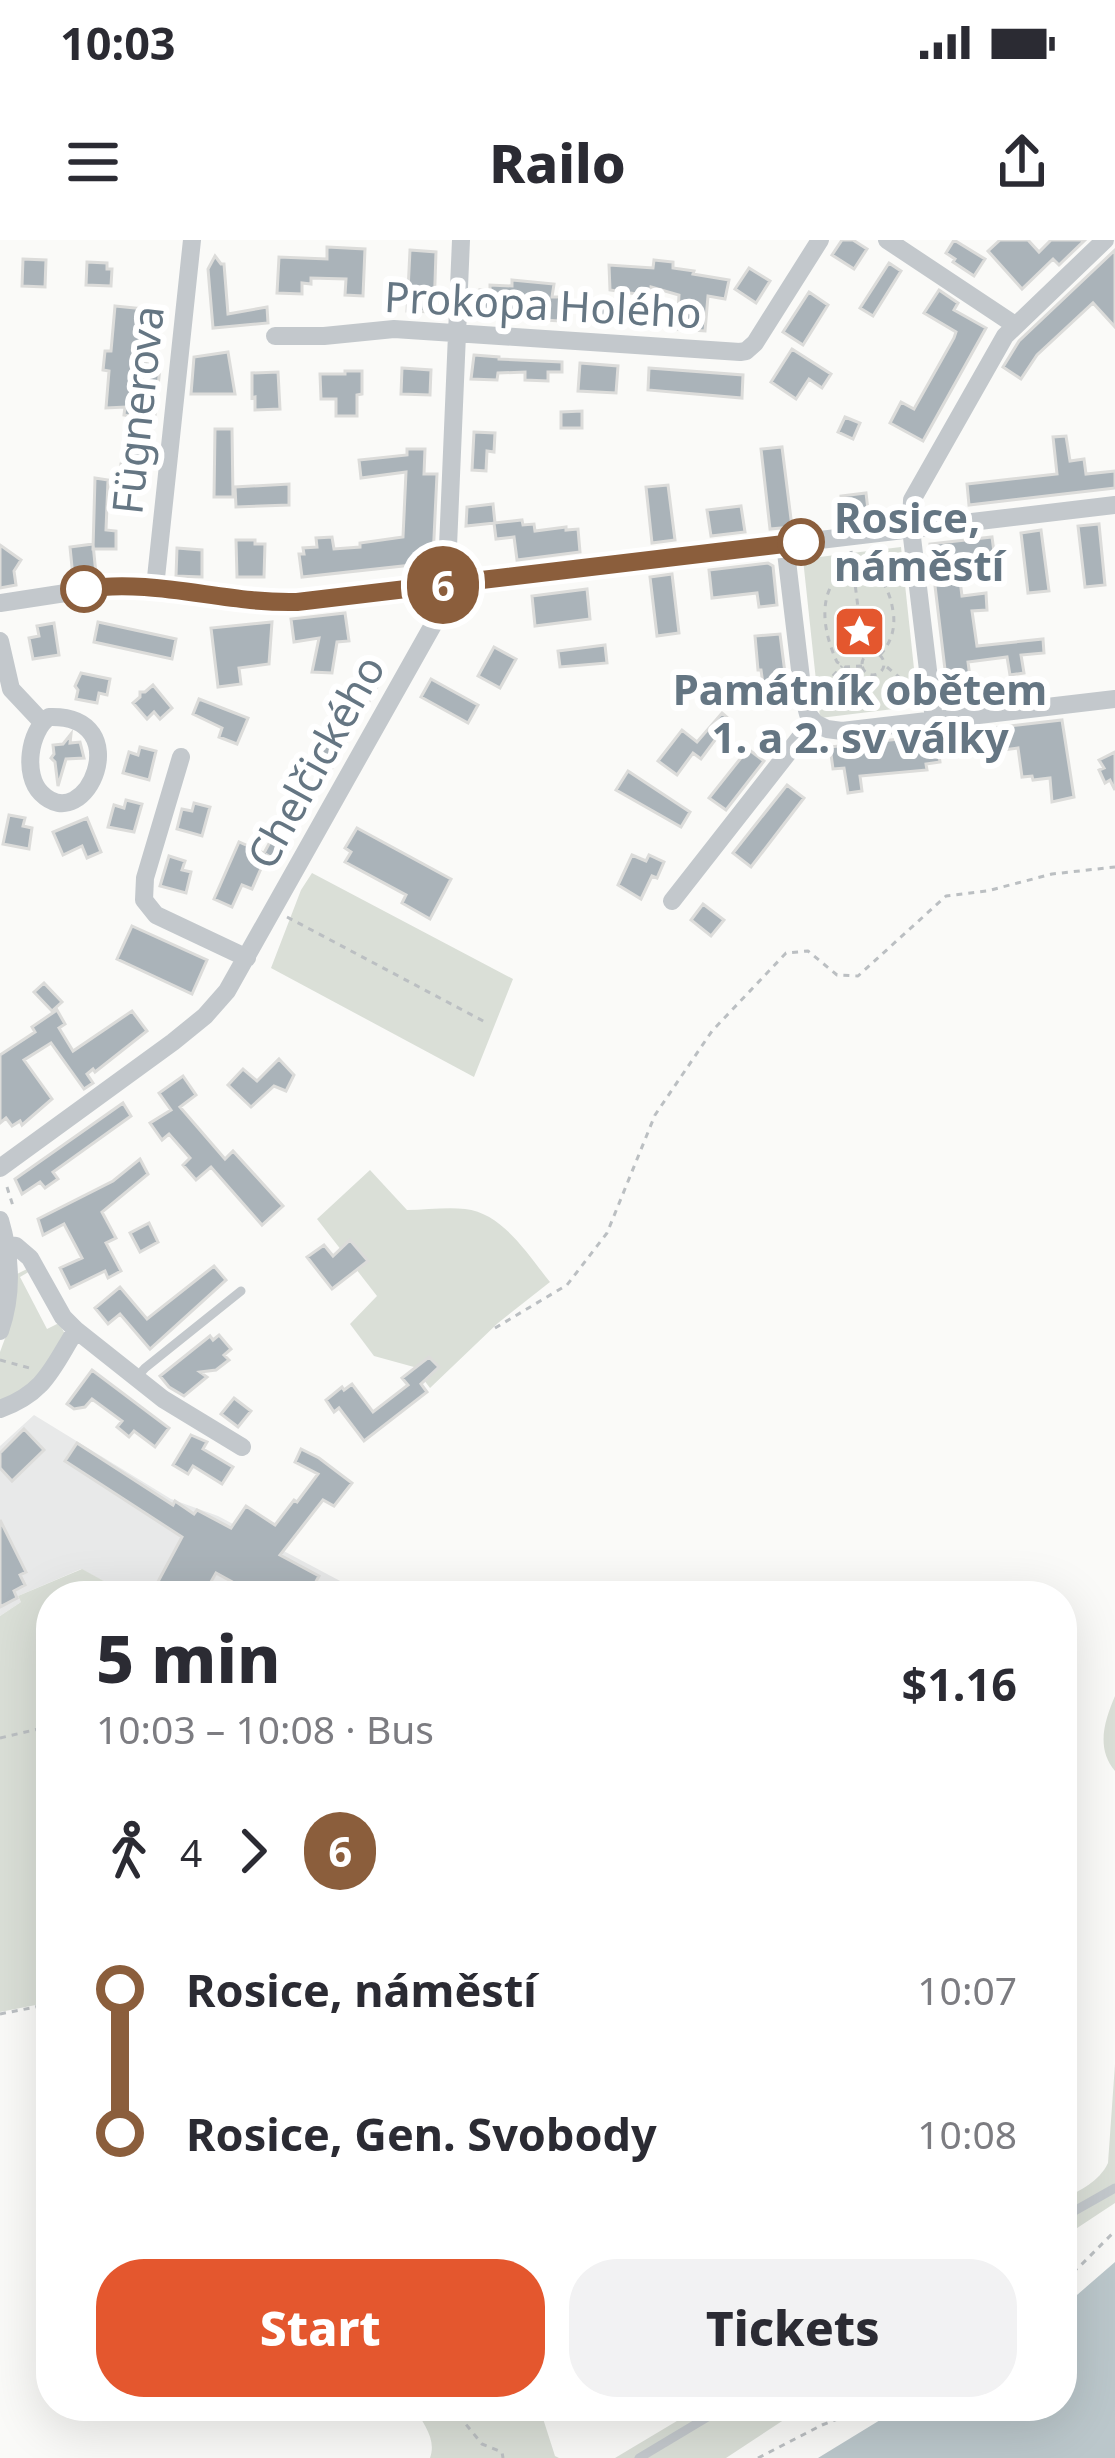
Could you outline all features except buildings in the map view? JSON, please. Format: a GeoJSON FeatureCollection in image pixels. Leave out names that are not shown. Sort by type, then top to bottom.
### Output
{"type":"FeatureCollection","features":[{"type":"Feature","properties":{"kind":"street","name":"Fügnerova"},"geometry":{"type":"LineString","coordinates":[[155,587],[192,240]]}},
{"type":"Feature","properties":{"kind":"street","name":"Chelčického"},"geometry":{"type":"LineString","coordinates":[[0,1168],[192,1028],[226,991],[442,609],[461,240]]}},
{"type":"Feature","properties":{"kind":"street","name":"Prokopa Holého"},"geometry":{"type":"LineString","coordinates":[[275,336],[394,329],[746,351],[820,240]]}},
{"type":"Feature","properties":{"kind":"street"},"geometry":{"type":"LineString","coordinates":[[887,240],[1015,325]]}},
{"type":"Feature","properties":{"kind":"street"},"geometry":{"type":"LineString","coordinates":[[934,720],[911,529],[915,491],[997,348],[1105,240]]}},
{"type":"Feature","properties":{"kind":"street"},"geometry":{"type":"LineString","coordinates":[[0,603],[113,585],[287,603],[1115,506]]}},
{"type":"Feature","properties":{"kind":"street"},"geometry":{"type":"LineString","coordinates":[[785,544],[806,706],[815,723],[826,730],[1115,699]]}},
{"type":"Feature","properties":{"kind":"street"},"geometry":{"type":"LineString","coordinates":[[0,640],[11,688],[42,722]]}},
{"type":"Feature","properties":{"kind":"street"},"geometry":{"type":"LineString","coordinates":[[55,717],[72,720],[89,730],[96,744],[93,781],[72,801],[48,799],[33,781],[30,766],[42,722],[55,717]]}},
{"type":"Feature","properties":{"kind":"street"},"geometry":{"type":"LineString","coordinates":[[672,901],[815,723]]}},
{"type":"Feature","properties":{"kind":"street"},"geometry":{"type":"LineString","coordinates":[[181,757],[145,878],[144,900],[156,915],[248,958]]}},
{"type":"Feature","properties":{"kind":"street"},"geometry":{"type":"LineString","coordinates":[[0,1220],[10,1278],[0,1331]]}},
{"type":"Feature","properties":{"kind":"street"},"geometry":{"type":"LineString","coordinates":[[3,1244],[30,1258],[63,1317],[76,1330],[176,1408],[242,1447]]}},
{"type":"Feature","properties":{"kind":"street"},"geometry":{"type":"LineString","coordinates":[[0,1409],[23,1398],[51,1374],[76,1330]]}},
{"type":"Feature","properties":{"kind":"lane"},"geometry":{"type":"LineString","coordinates":[[136,1378],[242,1291]]}},
{"type":"Feature","properties":{"kind":"lane"},"geometry":{"type":"LineString","coordinates":[[1077,2210],[1115,2188]]}},
{"type":"Feature","properties":{"kind":"lane"},"geometry":{"type":"LineString","coordinates":[[639,2458],[701,2421]]}},
{"type":"Feature","properties":{"kind":"path"},"geometry":{"type":"LineString","coordinates":[[850,550],[860,624]]}},
{"type":"Feature","properties":{"kind":"path"},"geometry":{"type":"LineString","coordinates":[[842,666],[834,658],[825,629],[824,602],[833,580],[853,568],[874,575],[891,601],[894,628],[880,656]]}},
{"type":"Feature","properties":{"kind":"path"},"geometry":{"type":"LineString","coordinates":[[884,666],[873,675],[862,665],[866,655],[874,653],[908,686],[931,693]]}},
{"type":"Feature","properties":{"kind":"path"},"geometry":{"type":"LineString","coordinates":[[802,683],[827,680],[842,666],[862,665]]}},
{"type":"Feature","properties":{"kind":"path"},"geometry":{"type":"LineString","coordinates":[[495,1328],[567,1285],[607,1233],[656,1115],[712,1031],[786,953],[808,952],[837,975],[858,976],[946,896],[1052,874],[1115,867]]}},
{"type":"Feature","properties":{"kind":"path"},"geometry":{"type":"LineString","coordinates":[[274,910],[488,1023]]}},
{"type":"Feature","properties":{"kind":"path"},"geometry":{"type":"LineString","coordinates":[[0,1360],[51,1374]]}},
{"type":"Feature","properties":{"kind":"path"},"geometry":{"type":"LineString","coordinates":[[0,1738],[36,1730]]}},
{"type":"Feature","properties":{"kind":"path"},"geometry":{"type":"LineString","coordinates":[[0,2014],[36,2007]]}},
{"type":"Feature","properties":{"kind":"path"},"geometry":{"type":"LineString","coordinates":[[1077,2269],[1115,2231]]}},
{"type":"Feature","properties":{"kind":"path"},"geometry":{"type":"LineString","coordinates":[[463,2421],[482,2444],[502,2452],[503,2458]]}},
{"type":"Feature","properties":{"kind":"path"},"geometry":{"type":"LineString","coordinates":[[758,2458],[834,2421]]}},
{"type":"Feature","properties":{"kind":"shaded area"},"geometry":{"type":"Polygon","coordinates":[[[901,547],[918,706],[820,718],[803,559],[901,547]]]}},
{"type":"Feature","properties":{"kind":"shaded area"},"geometry":{"type":"Polygon","coordinates":[[[312,873],[513,979],[474,1077],[271,968],[312,873]]]}},
{"type":"Feature","properties":{"kind":"shaded area"},"geometry":{"type":"Polygon","coordinates":[[[370,1170],[407,1210],[465,1209],[491,1218],[514,1237],[550,1282],[498,1323],[430,1388],[414,1367],[374,1356],[350,1324],[377,1296],[317,1219],[370,1170]]]}},
{"type":"Feature","properties":{"kind":"shaded area"},"geometry":{"type":"Polygon","coordinates":[[[32,1270],[20,1277],[47,1329],[59,1323],[65,1334],[50,1368],[0,1405],[0,1352],[11,1322],[17,1274],[32,1270]]]}},
{"type":"Feature","properties":{"kind":"shaded area"},"geometry":{"type":"Polygon","coordinates":[[[34,1415],[171,1499],[218,1516],[340,1581],[103,1581],[81,1569],[53,1581],[36,1581],[36,1588],[18,1596],[21,1602],[0,1616],[0,1446],[34,1415]]]}},
{"type":"Feature","properties":{"kind":"shaded area"},"geometry":{"type":"Polygon","coordinates":[[[82,1569],[104,1581],[54,1581],[82,1569]]]}},
{"type":"Feature","properties":{"kind":"shaded area"},"geometry":{"type":"Polygon","coordinates":[[[36,1588],[36,2005],[0,2012],[0,1616],[21,1602],[18,1596],[36,1588]]]}},
{"type":"Feature","properties":{"kind":"shaded area"},"geometry":{"type":"Polygon","coordinates":[[[1115,1696],[1115,1771],[1105,1753],[1104,1735],[1115,1696]]]}},
{"type":"Feature","properties":{"kind":"shaded area"},"geometry":{"type":"Polygon","coordinates":[[[1115,2064],[1115,2203],[1077,2228],[1077,2192],[1108,2163],[1115,2064]]]}},
{"type":"Feature","properties":{"kind":"shaded area"},"geometry":{"type":"Polygon","coordinates":[[[1115,2262],[1115,2458],[818,2458],[878,2421],[1077,2421],[1077,2295],[1115,2262]]]}},
{"type":"Feature","properties":{"kind":"shaded area"},"geometry":{"type":"Polygon","coordinates":[[[422,2421],[544,2421],[559,2458],[430,2458],[422,2421]]]}},
{"type":"Feature","properties":{"kind":"shaded area"},"geometry":{"type":"Polygon","coordinates":[[[677,2421],[782,2421],[726,2458],[615,2458],[677,2421]]]}},
{"type":"Feature","properties":{"kind":"bus line","name":"6"},"geometry":{"type":"LineString","coordinates":[[84,589],[124,584],[254,602],[297,602],[801,542]]}},
{"type":"Feature","properties":{"kind":"place","name":"Rosice, náměstí"},"geometry":{"type":"Point","coordinates":[801,542]}},
{"type":"Feature","properties":{"kind":"place","name":"Památník obětem 1. a 2. sv války"},"geometry":{"type":"Point","coordinates":[860,631]}}]}
